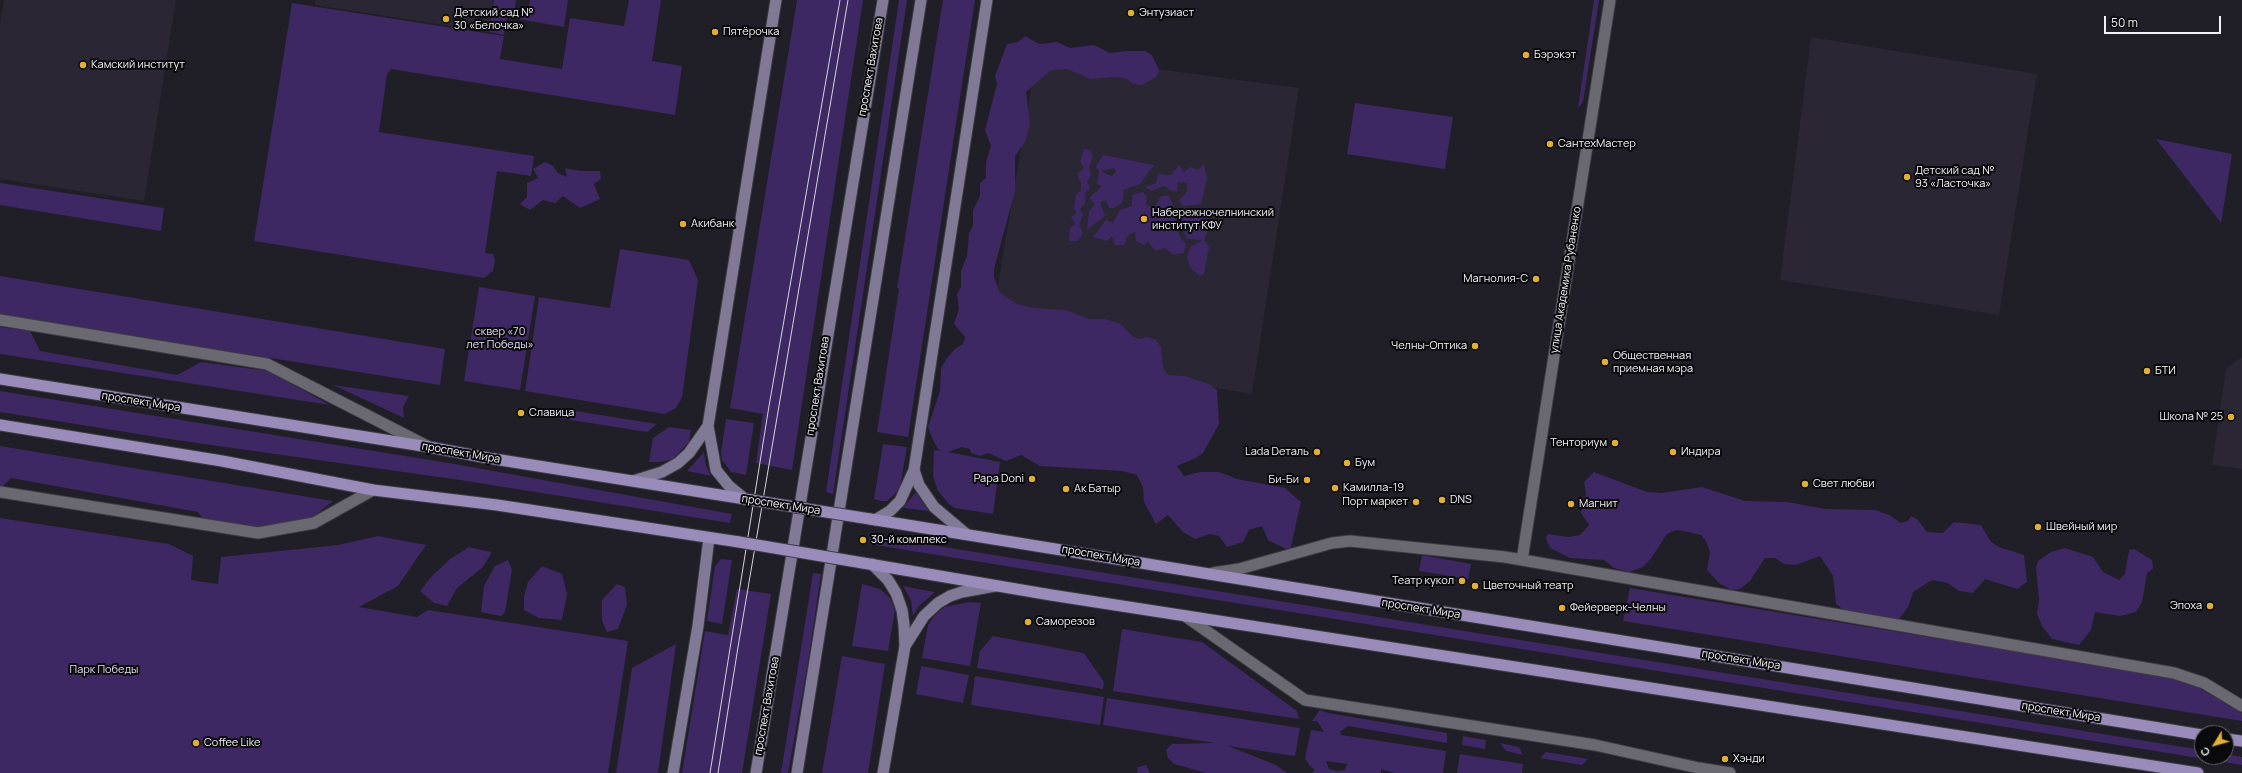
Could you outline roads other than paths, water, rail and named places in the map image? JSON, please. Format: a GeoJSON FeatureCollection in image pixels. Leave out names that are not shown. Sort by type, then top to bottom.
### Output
{"type":"FeatureCollection","features":[{"type":"Feature","properties":{"kind":"main road"},"geometry":{"type":"LineString","coordinates":[[745,499],[729,486],[716,470],[708,426],[776,0]]}},
{"type":"Feature","properties":{"kind":"main road","name":"проспект Вахитова"},"geometry":{"type":"LineString","coordinates":[[756,773],[883,0]]}},
{"type":"Feature","properties":{"kind":"main road"},"geometry":{"type":"LineString","coordinates":[[797,773],[921,0]]}},
{"type":"Feature","properties":{"kind":"main road"},"geometry":{"type":"LineString","coordinates":[[872,519],[890,511],[900,501],[914,470],[987,0]]}},
{"type":"Feature","properties":{"kind":"main road","name":"проспект Мира"},"geometry":{"type":"LineString","coordinates":[[0,379],[965,533],[1196,573],[2194,734]]}},
{"type":"Feature","properties":{"kind":"main road"},"geometry":{"type":"LineString","coordinates":[[0,425],[222,461],[373,490],[497,505],[739,542],[995,586],[2198,773]]}},
{"type":"Feature","properties":{"kind":"main road"},"geometry":{"type":"LineString","coordinates":[[633,481],[662,472],[678,464],[708,426]]}},
{"type":"Feature","properties":{"kind":"main road"},"geometry":{"type":"LineString","coordinates":[[914,470],[919,485],[934,507],[965,533]]}},
{"type":"Feature","properties":{"kind":"main road"},"geometry":{"type":"LineString","coordinates":[[673,773],[698,626],[709,538]]}},
{"type":"Feature","properties":{"kind":"main road"},"geometry":{"type":"LineString","coordinates":[[868,564],[888,580],[900,600],[904,625],[905,646],[883,773]]}},
{"type":"Feature","properties":{"kind":"main road"},"geometry":{"type":"LineString","coordinates":[[905,646],[924,616],[950,596],[962,592],[995,586]]}},
{"type":"Feature","properties":{"kind":"street","name":"улица Академика Рубаненко"},"geometry":{"type":"LineString","coordinates":[[1522,560],[1610,0]]}},
{"type":"Feature","properties":{"kind":"street"},"geometry":{"type":"LineString","coordinates":[[0,320],[267,364],[429,447]]}},
{"type":"Feature","properties":{"kind":"street"},"geometry":{"type":"LineString","coordinates":[[0,492],[258,533],[314,523],[373,490]]}},
{"type":"Feature","properties":{"kind":"street"},"geometry":{"type":"LineString","coordinates":[[1196,573],[1218,573],[1239,569],[1332,543],[1350,541],[1522,560],[2174,673],[2204,683],[2242,706]]}},
{"type":"Feature","properties":{"kind":"street"},"geometry":{"type":"LineString","coordinates":[[1185,616],[1305,700],[1595,745],[1699,768],[1730,773]]}},
{"type":"Feature","properties":{"kind":"tram line"},"geometry":{"type":"LineString","coordinates":[[710,773],[769,406],[840,0]]}},
{"type":"Feature","properties":{"kind":"tram line"},"geometry":{"type":"LineString","coordinates":[[718,773],[848,0]]}},
{"type":"Feature","properties":{"kind":"place","name":"Энтузиаст"},"geometry":{"type":"Point","coordinates":[1131,13]}},
{"type":"Feature","properties":{"kind":"place","name":"Детский сад № 30 «Белочка»"},"geometry":{"type":"Point","coordinates":[446,19]}},
{"type":"Feature","properties":{"kind":"place","name":"Пятёрочка"},"geometry":{"type":"Point","coordinates":[715,32]}},
{"type":"Feature","properties":{"kind":"place","name":"Бэрэкэт"},"geometry":{"type":"Point","coordinates":[1526,55]}},
{"type":"Feature","properties":{"kind":"place","name":"Камский институт"},"geometry":{"type":"Point","coordinates":[83,65]}},
{"type":"Feature","properties":{"kind":"place","name":"СантехМастер"},"geometry":{"type":"Point","coordinates":[1550,144]}},
{"type":"Feature","properties":{"kind":"place","name":"Детский сад № 93 «Ласточка»"},"geometry":{"type":"Point","coordinates":[1907,177]}},
{"type":"Feature","properties":{"kind":"place","name":"Набережночелнинский институт КФУ"},"geometry":{"type":"Point","coordinates":[1144,219]}},
{"type":"Feature","properties":{"kind":"place","name":"Акибанк"},"geometry":{"type":"Point","coordinates":[683,224]}},
{"type":"Feature","properties":{"kind":"place","name":"Магнолия-С"},"geometry":{"type":"Point","coordinates":[1536,279]}},
{"type":"Feature","properties":{"kind":"place","name":"Челны-Оптика"},"geometry":{"type":"Point","coordinates":[1475,346]}},
{"type":"Feature","properties":{"kind":"place","name":"Общественная приемная мэра"},"geometry":{"type":"Point","coordinates":[1605,362]}},
{"type":"Feature","properties":{"kind":"place","name":"БТИ"},"geometry":{"type":"Point","coordinates":[2147,371]}},
{"type":"Feature","properties":{"kind":"place","name":"Славица"},"geometry":{"type":"Point","coordinates":[521,413]}},
{"type":"Feature","properties":{"kind":"place","name":"Школа № 25"},"geometry":{"type":"Point","coordinates":[2231,417]}},
{"type":"Feature","properties":{"kind":"place","name":"Тенториум"},"geometry":{"type":"Point","coordinates":[1615,443]}},
{"type":"Feature","properties":{"kind":"place","name":"Lada Dеталь"},"geometry":{"type":"Point","coordinates":[1317,452]}},
{"type":"Feature","properties":{"kind":"place","name":"Индира"},"geometry":{"type":"Point","coordinates":[1673,452]}},
{"type":"Feature","properties":{"kind":"place","name":"Бум"},"geometry":{"type":"Point","coordinates":[1347,463]}},
{"type":"Feature","properties":{"kind":"place","name":"Papa Doni"},"geometry":{"type":"Point","coordinates":[1032,479]}},
{"type":"Feature","properties":{"kind":"place","name":"Би-Би"},"geometry":{"type":"Point","coordinates":[1307,480]}},
{"type":"Feature","properties":{"kind":"place","name":"Свет любви"},"geometry":{"type":"Point","coordinates":[1805,484]}},
{"type":"Feature","properties":{"kind":"place","name":"Камилла-19"},"geometry":{"type":"Point","coordinates":[1335,488]}},
{"type":"Feature","properties":{"kind":"place","name":"Ак Батыр"},"geometry":{"type":"Point","coordinates":[1066,489]}},
{"type":"Feature","properties":{"kind":"place","name":"DNS"},"geometry":{"type":"Point","coordinates":[1442,500]}},
{"type":"Feature","properties":{"kind":"place","name":"Порт маркет"},"geometry":{"type":"Point","coordinates":[1416,502]}},
{"type":"Feature","properties":{"kind":"place","name":"Магнит"},"geometry":{"type":"Point","coordinates":[1571,504]}},
{"type":"Feature","properties":{"kind":"place","name":"Швейный мир"},"geometry":{"type":"Point","coordinates":[2038,527]}},
{"type":"Feature","properties":{"kind":"place","name":"30-й комплекс"},"geometry":{"type":"Point","coordinates":[863,540]}},
{"type":"Feature","properties":{"kind":"place","name":"Театр кукол"},"geometry":{"type":"Point","coordinates":[1462,581]}},
{"type":"Feature","properties":{"kind":"place","name":"Цветочный театр"},"geometry":{"type":"Point","coordinates":[1475,586]}},
{"type":"Feature","properties":{"kind":"place","name":"Эпоха"},"geometry":{"type":"Point","coordinates":[2210,606]}},
{"type":"Feature","properties":{"kind":"place","name":"Фейерверк-Челны"},"geometry":{"type":"Point","coordinates":[1562,608]}},
{"type":"Feature","properties":{"kind":"place","name":"Саморезов"},"geometry":{"type":"Point","coordinates":[1028,622]}},
{"type":"Feature","properties":{"kind":"place","name":"Coffee Like"},"geometry":{"type":"Point","coordinates":[196,743]}},
{"type":"Feature","properties":{"kind":"place","name":"Хэнди"},"geometry":{"type":"Point","coordinates":[1725,759]}},
{"type":"Feature","properties":{"kind":"park label","name":"сквер «70 лет Победы»"},"geometry":{"type":"Point","coordinates":[500,338]}},
{"type":"Feature","properties":{"kind":"park label","name":"Парк Победы"},"geometry":{"type":"Point","coordinates":[104,670]}}]}
